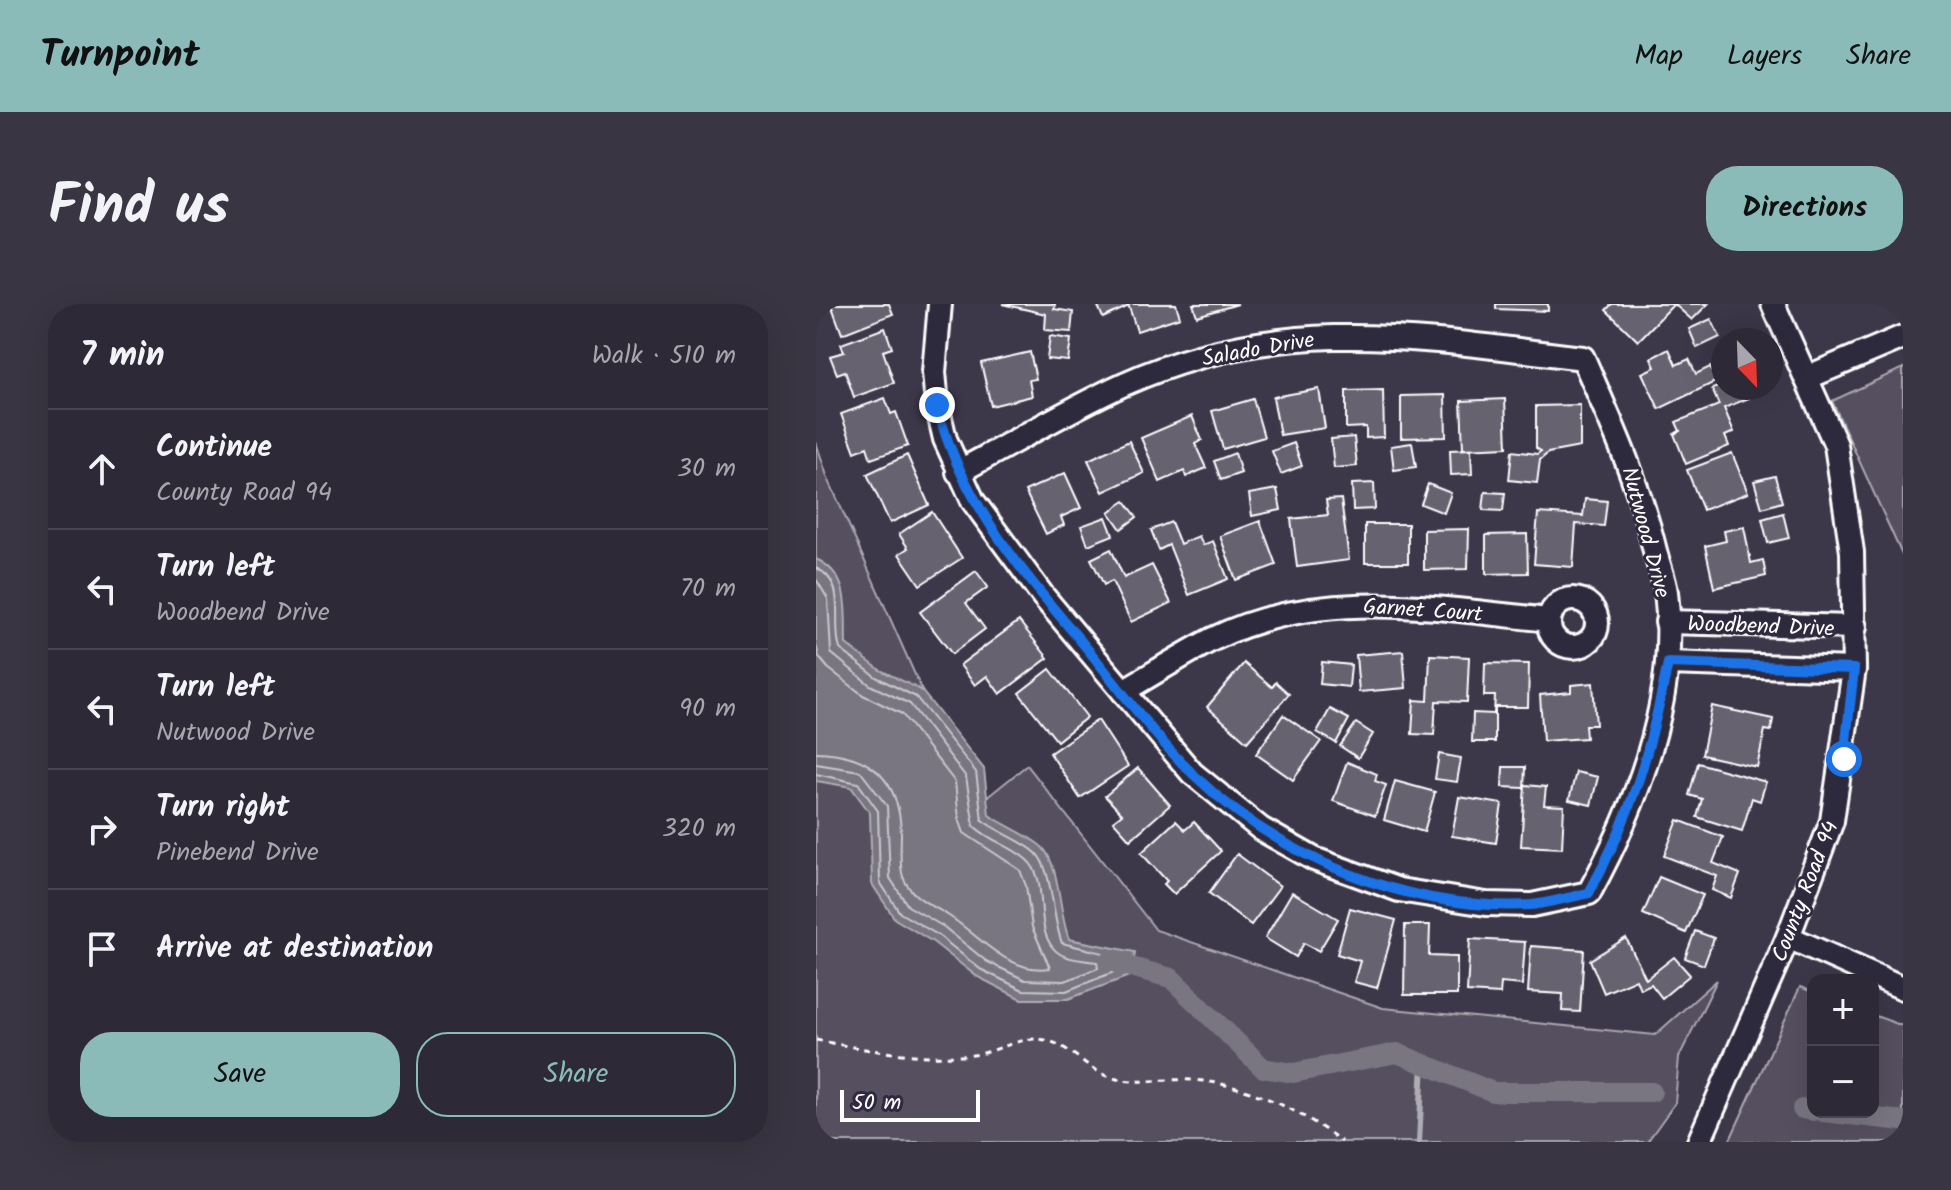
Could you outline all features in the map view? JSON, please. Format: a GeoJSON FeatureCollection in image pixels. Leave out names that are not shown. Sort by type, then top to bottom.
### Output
{"type":"FeatureCollection","features":[{"type":"Feature","properties":{"kind":"street"},"geometry":{"type":"LineString","coordinates":[[940,304],[934,372],[945,439],[958,472],[973,501],[1043,596],[1123,691]]}},
{"type":"Feature","properties":{"kind":"street","name":"County Road 94"},"geometry":{"type":"LineString","coordinates":[[1699,1142],[1788,937],[1832,821],[1854,669],[1852,552],[1836,445],[1773,304]]}},
{"type":"Feature","properties":{"kind":"street","name":"Salado Drive"},"geometry":{"type":"LineString","coordinates":[[958,472],[1125,384],[1172,365],[1272,341],[1363,334],[1414,336],[1583,358]]}},
{"type":"Feature","properties":{"kind":"street"},"geometry":{"type":"LineString","coordinates":[[1806,378],[1903,337]]}},
{"type":"Feature","properties":{"kind":"street","name":"Nutwood Drive"},"geometry":{"type":"LineString","coordinates":[[1123,691],[1192,773],[1222,800],[1261,829],[1314,859],[1358,877],[1446,900],[1532,905],[1589,893],[1635,799],[1647,760],[1668,663],[1666,590],[1645,507],[1632,467],[1583,358]]}},
{"type":"Feature","properties":{"kind":"street","name":"Garnet Court"},"geometry":{"type":"LineString","coordinates":[[1123,691],[1214,639],[1266,619],[1306,610],[1394,604],[1549,620]]}},
{"type":"Feature","properties":{"kind":"street","name":"Woodbend Drive"},"geometry":{"type":"LineString","coordinates":[[1667,622],[1855,627]]}},
{"type":"Feature","properties":{"kind":"street","name":"Woodbend Drive"},"geometry":{"type":"LineString","coordinates":[[1668,663],[1854,669]]}},
{"type":"Feature","properties":{"kind":"street"},"geometry":{"type":"LineString","coordinates":[[1788,937],[1903,988]]}},
{"type":"Feature","properties":{"kind":"path"},"geometry":{"type":"LineString","coordinates":[[816,1040],[866,1049],[959,1056],[983,1054],[1035,1039],[1053,1041],[1114,1078],[1194,1080],[1229,1086],[1307,1116],[1342,1142]]}},
{"type":"Feature","properties":{"kind":"shaded area"},"geometry":{"type":"Polygon","coordinates":[[[1903,368],[1903,557],[1832,401],[1903,368]]]}},
{"type":"Feature","properties":{"kind":"shaded area"},"geometry":{"type":"Polygon","coordinates":[[[816,442],[827,476],[974,808],[1027,765],[1156,930],[1383,1008],[1655,1035],[1717,980],[1679,1057],[1675,1103],[1647,1142],[816,1142],[816,442]]]}},
{"type":"Feature","properties":{"kind":"shaded area"},"geometry":{"type":"Polygon","coordinates":[[[1800,987],[1807,990],[1807,1118],[1879,1118],[1879,1017],[1903,1026],[1903,1142],[1729,1142],[1800,987]]]}},
{"type":"Feature","properties":{"kind":"water"},"geometry":{"type":"Polygon","coordinates":[[[816,559],[835,574],[841,584],[846,644],[880,670],[921,690],[984,769],[989,815],[1033,840],[1049,856],[1069,939],[1135,952],[1132,975],[1068,999],[1021,999],[976,976],[933,942],[895,919],[872,884],[870,813],[851,787],[816,781],[816,559]]]}},
{"type":"Feature","properties":{"kind":"building"},"geometry":{"type":"Polygon","coordinates":[[[831,304],[889,304],[893,314],[842,334],[831,304]]]}},
{"type":"Feature","properties":{"kind":"building"},"geometry":{"type":"Polygon","coordinates":[[[1002,304],[1055,304],[1054,309],[1073,312],[1071,332],[1045,330],[1046,314],[1002,304]]]}},
{"type":"Feature","properties":{"kind":"building"},"geometry":{"type":"Polygon","coordinates":[[[1097,304],[1126,304],[1127,307],[1103,318],[1097,304]]]}},
{"type":"Feature","properties":{"kind":"building"},"geometry":{"type":"Polygon","coordinates":[[[1128,304],[1176,304],[1180,317],[1137,331],[1128,304]]]}},
{"type":"Feature","properties":{"kind":"building"},"geometry":{"type":"Polygon","coordinates":[[[1193,304],[1238,304],[1197,316],[1193,304]]]}},
{"type":"Feature","properties":{"kind":"building"},"geometry":{"type":"Polygon","coordinates":[[[1496,304],[1548,304],[1548,311],[1496,309],[1496,304]]]}},
{"type":"Feature","properties":{"kind":"building"},"geometry":{"type":"Polygon","coordinates":[[[1612,304],[1674,304],[1638,341],[1606,310],[1612,304]]]}},
{"type":"Feature","properties":{"kind":"building"},"geometry":{"type":"Polygon","coordinates":[[[1674,304],[1708,304],[1692,320],[1674,304]]]}},
{"type":"Feature","properties":{"kind":"building"},"geometry":{"type":"Polygon","coordinates":[[[1711,319],[1716,328],[1711,328],[1711,341],[1697,348],[1689,329],[1711,319]]]}},
{"type":"Feature","properties":{"kind":"building"},"geometry":{"type":"Polygon","coordinates":[[[885,328],[892,348],[883,351],[894,383],[854,397],[845,371],[837,374],[830,356],[844,352],[841,344],[885,328]]]}},
{"type":"Feature","properties":{"kind":"building"},"geometry":{"type":"Polygon","coordinates":[[[1050,336],[1071,339],[1068,361],[1047,359],[1050,336]]]}},
{"type":"Feature","properties":{"kind":"building"},"geometry":{"type":"Polygon","coordinates":[[[1669,349],[1676,365],[1689,359],[1696,374],[1710,367],[1711,384],[1659,409],[1642,373],[1655,367],[1651,358],[1669,349]]]}},
{"type":"Feature","properties":{"kind":"building"},"geometry":{"type":"Polygon","coordinates":[[[1030,352],[1036,379],[1029,380],[1032,396],[991,406],[981,363],[1030,352]]]}},
{"type":"Feature","properties":{"kind":"building"},"geometry":{"type":"Polygon","coordinates":[[[1319,389],[1325,428],[1280,435],[1273,397],[1319,389]]]}},
{"type":"Feature","properties":{"kind":"building"},"geometry":{"type":"Polygon","coordinates":[[[1383,390],[1384,437],[1366,438],[1366,427],[1346,428],[1346,391],[1383,390]]]}},
{"type":"Feature","properties":{"kind":"building"},"geometry":{"type":"Polygon","coordinates":[[[1445,395],[1446,437],[1401,438],[1401,396],[1445,395]]]}},
{"type":"Feature","properties":{"kind":"building"},"geometry":{"type":"Polygon","coordinates":[[[885,398],[891,414],[896,412],[908,446],[871,459],[867,447],[855,452],[841,414],[885,398]]]}},
{"type":"Feature","properties":{"kind":"building"},"geometry":{"type":"Polygon","coordinates":[[[1253,399],[1264,437],[1223,449],[1212,411],[1253,399]]]}},
{"type":"Feature","properties":{"kind":"building"},"geometry":{"type":"Polygon","coordinates":[[[1505,399],[1507,447],[1463,449],[1461,401],[1505,399]]]}},
{"type":"Feature","properties":{"kind":"building"},"geometry":{"type":"Polygon","coordinates":[[[1717,400],[1744,400],[1724,408],[1734,432],[1725,436],[1729,446],[1686,464],[1674,434],[1680,431],[1676,422],[1719,405],[1717,400]]]}},
{"type":"Feature","properties":{"kind":"building"},"geometry":{"type":"Polygon","coordinates":[[[1580,405],[1580,447],[1548,453],[1540,460],[1537,483],[1509,480],[1512,451],[1537,454],[1541,451],[1536,448],[1536,406],[1580,405]]]}},
{"type":"Feature","properties":{"kind":"building"},"geometry":{"type":"Polygon","coordinates":[[[1192,416],[1202,440],[1195,444],[1206,468],[1186,477],[1184,471],[1160,482],[1141,438],[1192,416]]]}},
{"type":"Feature","properties":{"kind":"building"},"geometry":{"type":"Polygon","coordinates":[[[1354,437],[1357,466],[1334,468],[1331,439],[1354,437]]]}},
{"type":"Feature","properties":{"kind":"building"},"geometry":{"type":"Polygon","coordinates":[[[1129,441],[1144,473],[1103,492],[1088,460],[1129,441]]]}},
{"type":"Feature","properties":{"kind":"building"},"geometry":{"type":"Polygon","coordinates":[[[1294,443],[1302,466],[1281,474],[1272,451],[1294,443]]]}},
{"type":"Feature","properties":{"kind":"building"},"geometry":{"type":"Polygon","coordinates":[[[1412,443],[1416,467],[1394,470],[1391,446],[1412,443]]]}},
{"type":"Feature","properties":{"kind":"building"},"geometry":{"type":"Polygon","coordinates":[[[1471,449],[1472,474],[1451,475],[1450,450],[1471,449]]]}},
{"type":"Feature","properties":{"kind":"building"},"geometry":{"type":"Polygon","coordinates":[[[1235,453],[1241,473],[1221,480],[1214,461],[1235,453]]]}},
{"type":"Feature","properties":{"kind":"building"},"geometry":{"type":"Polygon","coordinates":[[[1732,453],[1748,493],[1703,510],[1687,470],[1732,453]]]}},
{"type":"Feature","properties":{"kind":"building"},"geometry":{"type":"Polygon","coordinates":[[[907,455],[929,505],[890,523],[867,474],[907,455]]]}},
{"type":"Feature","properties":{"kind":"building"},"geometry":{"type":"Polygon","coordinates":[[[1065,473],[1081,508],[1061,517],[1064,525],[1046,534],[1025,491],[1065,473]]]}},
{"type":"Feature","properties":{"kind":"building"},"geometry":{"type":"Polygon","coordinates":[[[1775,476],[1782,502],[1762,508],[1754,481],[1775,476]]]}},
{"type":"Feature","properties":{"kind":"building"},"geometry":{"type":"Polygon","coordinates":[[[1374,483],[1375,509],[1353,510],[1352,484],[1374,483]]]}},
{"type":"Feature","properties":{"kind":"building"},"geometry":{"type":"Polygon","coordinates":[[[1428,484],[1451,493],[1444,513],[1421,504],[1428,484]]]}},
{"type":"Feature","properties":{"kind":"building"},"geometry":{"type":"Polygon","coordinates":[[[1277,489],[1281,510],[1252,516],[1249,494],[1277,489]]]}},
{"type":"Feature","properties":{"kind":"building"},"geometry":{"type":"Polygon","coordinates":[[[1485,492],[1505,493],[1503,511],[1483,510],[1485,492]]]}},
{"type":"Feature","properties":{"kind":"building"},"geometry":{"type":"Polygon","coordinates":[[[1341,499],[1349,560],[1297,567],[1291,519],[1328,515],[1326,500],[1341,499]]]}},
{"type":"Feature","properties":{"kind":"building"},"geometry":{"type":"Polygon","coordinates":[[[1585,499],[1607,501],[1604,526],[1576,524],[1573,567],[1534,564],[1538,513],[1583,516],[1585,499]]]}},
{"type":"Feature","properties":{"kind":"building"},"geometry":{"type":"Polygon","coordinates":[[[1125,501],[1137,517],[1121,529],[1109,512],[1125,501]]]}},
{"type":"Feature","properties":{"kind":"building"},"geometry":{"type":"Polygon","coordinates":[[[932,512],[962,558],[920,585],[899,554],[908,548],[899,534],[932,512]]]}},
{"type":"Feature","properties":{"kind":"building"},"geometry":{"type":"Polygon","coordinates":[[[1783,513],[1789,538],[1768,543],[1762,519],[1783,513]]]}},
{"type":"Feature","properties":{"kind":"building"},"geometry":{"type":"Polygon","coordinates":[[[1106,517],[1113,535],[1088,545],[1081,526],[1106,517]]]}},
{"type":"Feature","properties":{"kind":"building"},"geometry":{"type":"Polygon","coordinates":[[[1260,521],[1276,565],[1236,580],[1220,536],[1260,521]]]}},
{"type":"Feature","properties":{"kind":"building"},"geometry":{"type":"Polygon","coordinates":[[[1171,522],[1180,544],[1199,536],[1203,545],[1213,541],[1228,579],[1189,595],[1169,545],[1159,550],[1151,530],[1171,522]]]}},
{"type":"Feature","properties":{"kind":"building"},"geometry":{"type":"Polygon","coordinates":[[[1365,524],[1408,524],[1408,563],[1365,563],[1365,524]]]}},
{"type":"Feature","properties":{"kind":"building"},"geometry":{"type":"Polygon","coordinates":[[[1744,527],[1751,563],[1763,560],[1766,576],[1714,588],[1705,546],[1726,541],[1724,531],[1744,527]]]}},
{"type":"Feature","properties":{"kind":"building"},"geometry":{"type":"Polygon","coordinates":[[[1469,529],[1468,569],[1424,570],[1424,530],[1469,529]]]}},
{"type":"Feature","properties":{"kind":"building"},"geometry":{"type":"Polygon","coordinates":[[[1527,534],[1528,573],[1486,574],[1486,535],[1527,534]]]}},
{"type":"Feature","properties":{"kind":"building"},"geometry":{"type":"Polygon","coordinates":[[[1111,549],[1124,578],[1152,565],[1171,603],[1131,622],[1112,581],[1104,585],[1091,559],[1111,549]]]}},
{"type":"Feature","properties":{"kind":"building"},"geometry":{"type":"Polygon","coordinates":[[[976,571],[988,587],[966,603],[985,629],[952,654],[920,612],[976,571]]]}},
{"type":"Feature","properties":{"kind":"building"},"geometry":{"type":"Polygon","coordinates":[[[1019,621],[1048,658],[1000,694],[987,676],[975,685],[960,665],[1019,621]]]}},
{"type":"Feature","properties":{"kind":"building"},"geometry":{"type":"Polygon","coordinates":[[[1403,651],[1406,688],[1359,692],[1356,655],[1403,651]]]}},
{"type":"Feature","properties":{"kind":"building"},"geometry":{"type":"Polygon","coordinates":[[[1430,655],[1469,657],[1467,702],[1436,701],[1434,735],[1412,734],[1414,700],[1428,701],[1430,655]]]}},
{"type":"Feature","properties":{"kind":"building"},"geometry":{"type":"Polygon","coordinates":[[[1322,662],[1351,665],[1349,687],[1320,684],[1322,662]]]}},
{"type":"Feature","properties":{"kind":"building"},"geometry":{"type":"Polygon","coordinates":[[[1244,663],[1272,687],[1276,682],[1289,694],[1247,742],[1207,707],[1244,663]]]}},
{"type":"Feature","properties":{"kind":"building"},"geometry":{"type":"Polygon","coordinates":[[[1485,663],[1529,664],[1528,707],[1495,707],[1495,742],[1472,742],[1473,713],[1494,714],[1495,696],[1484,696],[1485,663]]]}},
{"type":"Feature","properties":{"kind":"building"},"geometry":{"type":"Polygon","coordinates":[[[1050,669],[1087,717],[1057,741],[1019,693],[1050,669]]]}},
{"type":"Feature","properties":{"kind":"building"},"geometry":{"type":"Polygon","coordinates":[[[1593,683],[1596,725],[1585,725],[1586,738],[1543,741],[1540,695],[1571,692],[1571,685],[1593,683]]]}},
{"type":"Feature","properties":{"kind":"building"},"geometry":{"type":"Polygon","coordinates":[[[1712,706],[1773,719],[1771,731],[1765,730],[1757,767],[1702,755],[1712,706]]]}},
{"type":"Feature","properties":{"kind":"building"},"geometry":{"type":"Polygon","coordinates":[[[1330,709],[1349,719],[1336,743],[1317,732],[1330,709]]]}},
{"type":"Feature","properties":{"kind":"building"},"geometry":{"type":"Polygon","coordinates":[[[1283,715],[1321,741],[1293,780],[1256,754],[1283,715]]]}},
{"type":"Feature","properties":{"kind":"building"},"geometry":{"type":"Polygon","coordinates":[[[1098,720],[1128,766],[1080,798],[1050,753],[1098,720]]]}},
{"type":"Feature","properties":{"kind":"building"},"geometry":{"type":"Polygon","coordinates":[[[1356,723],[1373,734],[1358,758],[1340,746],[1356,723]]]}},
{"type":"Feature","properties":{"kind":"building"},"geometry":{"type":"Polygon","coordinates":[[[1439,754],[1461,758],[1457,782],[1435,779],[1439,754]]]}},
{"type":"Feature","properties":{"kind":"building"},"geometry":{"type":"Polygon","coordinates":[[[1347,762],[1377,774],[1375,781],[1386,785],[1375,816],[1333,801],[1347,762]]]}},
{"type":"Feature","properties":{"kind":"building"},"geometry":{"type":"Polygon","coordinates":[[[1698,763],[1766,782],[1760,801],[1752,798],[1742,831],[1697,817],[1702,799],[1689,795],[1698,763]]]}},
{"type":"Feature","properties":{"kind":"building"},"geometry":{"type":"Polygon","coordinates":[[[1503,767],[1525,767],[1524,788],[1502,787],[1503,767]]]}},
{"type":"Feature","properties":{"kind":"building"},"geometry":{"type":"Polygon","coordinates":[[[1138,768],[1170,805],[1130,840],[1113,821],[1122,814],[1105,796],[1138,768]]]}},
{"type":"Feature","properties":{"kind":"building"},"geometry":{"type":"Polygon","coordinates":[[[1576,772],[1598,777],[1591,805],[1569,800],[1576,772]]]}},
{"type":"Feature","properties":{"kind":"building"},"geometry":{"type":"Polygon","coordinates":[[[1395,781],[1435,792],[1424,832],[1384,820],[1395,781]]]}},
{"type":"Feature","properties":{"kind":"building"},"geometry":{"type":"Polygon","coordinates":[[[1525,785],[1546,787],[1544,805],[1564,806],[1562,848],[1521,846],[1525,785]]]}},
{"type":"Feature","properties":{"kind":"building"},"geometry":{"type":"Polygon","coordinates":[[[1459,797],[1502,804],[1496,843],[1452,836],[1459,797]]]}},
{"type":"Feature","properties":{"kind":"building"},"geometry":{"type":"Polygon","coordinates":[[[1678,820],[1723,837],[1713,863],[1740,874],[1731,898],[1712,890],[1717,876],[1664,856],[1678,820]]]}},
{"type":"Feature","properties":{"kind":"building"},"geometry":{"type":"Polygon","coordinates":[[[1176,821],[1185,830],[1194,822],[1221,851],[1174,894],[1164,884],[1167,881],[1141,853],[1176,821]]]}},
{"type":"Feature","properties":{"kind":"building"},"geometry":{"type":"Polygon","coordinates":[[[1237,854],[1280,886],[1251,925],[1209,893],[1237,854]]]}},
{"type":"Feature","properties":{"kind":"building"},"geometry":{"type":"Polygon","coordinates":[[[1659,877],[1703,895],[1686,933],[1643,914],[1659,877]]]}},
{"type":"Feature","properties":{"kind":"building"},"geometry":{"type":"Polygon","coordinates":[[[1292,892],[1338,919],[1319,951],[1304,943],[1296,957],[1265,938],[1292,892]]]}},
{"type":"Feature","properties":{"kind":"building"},"geometry":{"type":"Polygon","coordinates":[[[1350,908],[1396,920],[1377,988],[1354,982],[1360,961],[1337,954],[1350,908]]]}},
{"type":"Feature","properties":{"kind":"building"},"geometry":{"type":"Polygon","coordinates":[[[1405,925],[1430,925],[1429,956],[1457,957],[1457,995],[1404,995],[1405,925]]]}},
{"type":"Feature","properties":{"kind":"building"},"geometry":{"type":"Polygon","coordinates":[[[1695,931],[1714,938],[1704,965],[1685,958],[1695,931]]]}},
{"type":"Feature","properties":{"kind":"building"},"geometry":{"type":"Polygon","coordinates":[[[1626,938],[1646,979],[1674,957],[1690,975],[1662,998],[1651,984],[1640,989],[1636,979],[1604,993],[1590,960],[1626,938]]]}},
{"type":"Feature","properties":{"kind":"building"},"geometry":{"type":"Polygon","coordinates":[[[1470,939],[1525,942],[1522,985],[1501,983],[1500,994],[1467,992],[1470,939]]]}},
{"type":"Feature","properties":{"kind":"building"},"geometry":{"type":"Polygon","coordinates":[[[1531,946],[1584,950],[1580,1012],[1562,1011],[1563,994],[1528,992],[1531,946]]]}},
{"type":"Feature","properties":{"kind":"waterway"},"geometry":{"type":"LineString","coordinates":[[1109,961],[1171,978],[1263,1068],[1293,1073],[1397,1053],[1493,1092],[1652,1092]]}},
{"type":"Feature","properties":{"kind":"waterway"},"geometry":{"type":"LineString","coordinates":[[1419,1142],[1423,1062]]}},
{"type":"Feature","properties":{"kind":"waterway"},"geometry":{"type":"LineString","coordinates":[[1802,1109],[1807,1110]]}},
{"type":"Feature","properties":{"kind":"waterway"},"geometry":{"type":"LineString","coordinates":[[1876,1118],[1903,1121]]}},
{"type":"Feature","properties":{"kind":"route"},"geometry":{"type":"LineString","coordinates":[[937,405],[945,439],[973,501],[1043,596],[1192,773],[1261,829],[1314,859],[1358,877],[1422,895],[1486,904],[1532,905],[1589,893],[1616,845],[1635,799],[1647,760],[1668,663],[1854,669],[1844,759]]}}]}
